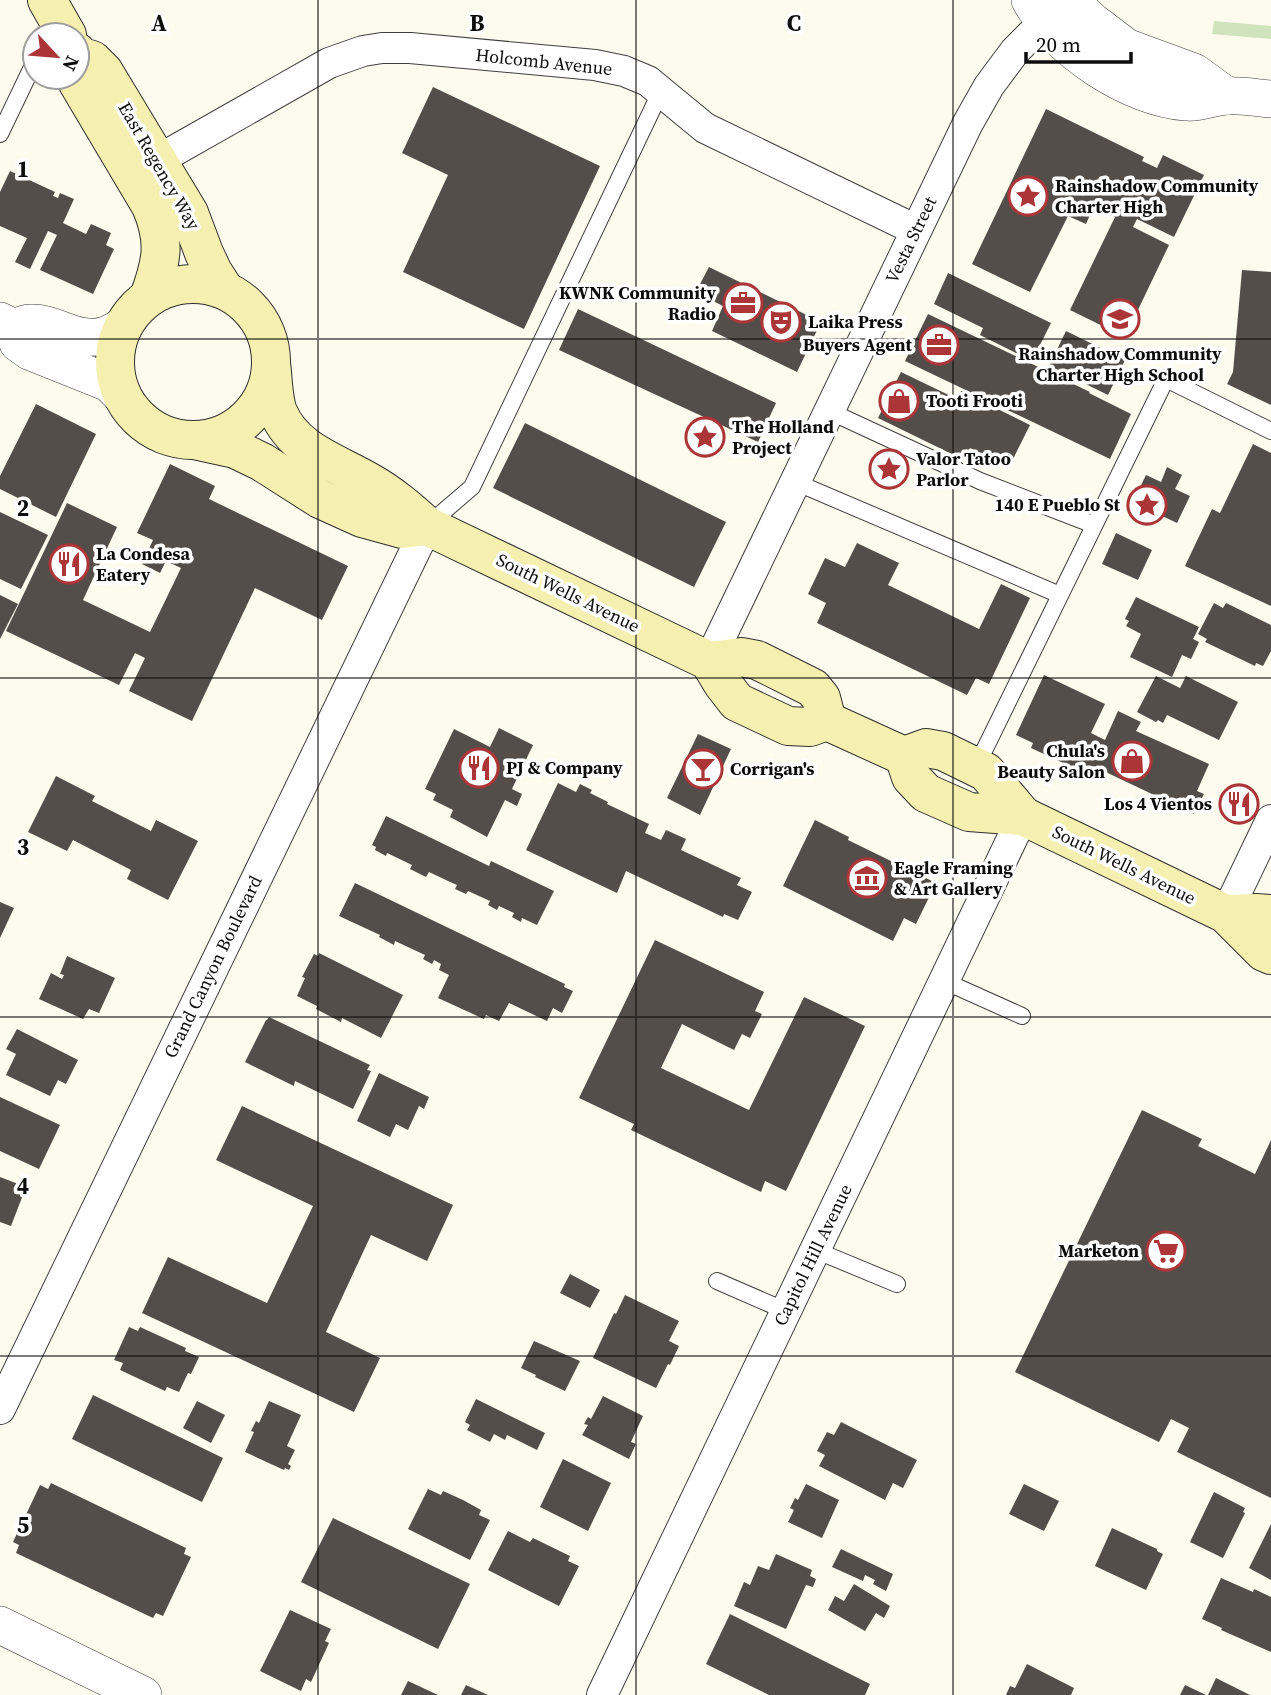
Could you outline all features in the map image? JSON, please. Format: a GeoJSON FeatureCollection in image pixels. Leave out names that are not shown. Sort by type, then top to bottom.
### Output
{"type":"FeatureCollection","features":[{"type":"Feature","properties":{"kind":"main road","name":"East Regency Way"},"geometry":{"type":"LineString","coordinates":[[91,59],[104,72],[190,213],[204,253],[224,289]]}},
{"type":"Feature","properties":{"kind":"main road","name":"East Regency Way"},"geometry":{"type":"LineString","coordinates":[[83,91],[151,206],[158,223],[161,255],[159,271],[149,297]]}},
{"type":"Feature","properties":{"kind":"main road"},"geometry":{"type":"LineString","coordinates":[[205,284],[224,289],[243,302],[258,319],[268,340],[271,363],[267,386],[247,418],[231,430],[214,437],[192,440],[171,437],[151,428],[135,415],[123,397],[116,376],[115,350],[123,326],[135,309],[149,297],[167,288],[205,284]]}},
{"type":"Feature","properties":{"kind":"main road","name":"South Wells Avenue"},"geometry":{"type":"LineString","coordinates":[[271,363],[278,410],[292,436],[312,453],[373,483],[402,503],[427,526],[709,661]]}},
{"type":"Feature","properties":{"kind":"main road","name":"South Wells Avenue"},"geometry":{"type":"LineString","coordinates":[[192,440],[235,449],[262,462],[320,499],[362,518],[402,529],[427,526]]}},
{"type":"Feature","properties":{"kind":"main road"},"geometry":{"type":"LineString","coordinates":[[709,661],[737,702],[788,726],[810,727],[827,720],[904,756]]}},
{"type":"Feature","properties":{"kind":"main road","name":"South Wells Avenue"},"geometry":{"type":"LineString","coordinates":[[1023,816],[986,772],[943,751],[926,748],[904,756],[911,777],[926,793],[969,812],[1023,816],[1226,914],[1264,952],[1271,955]]}},
{"type":"Feature","properties":{"kind":"main road","name":"South Wells Avenue"},"geometry":{"type":"LineString","coordinates":[[1226,914],[1271,914]]}},
{"type":"Feature","properties":{"kind":"street"},"geometry":{"type":"LineString","coordinates":[[1048,7],[1076,55],[1120,82],[1164,100],[1190,103],[1227,96],[1271,99]]}},
{"type":"Feature","properties":{"kind":"street","name":"Vesta Street"},"geometry":{"type":"LineString","coordinates":[[709,661],[968,122],[989,86],[1048,7]]}},
{"type":"Feature","properties":{"kind":"street","name":"Holcomb Avenue"},"geometry":{"type":"LineString","coordinates":[[158,160],[329,63],[355,53],[382,48],[410,48],[595,65],[624,71],[648,81],[705,128],[916,230]]}},
{"type":"Feature","properties":{"kind":"street"},"geometry":{"type":"LineString","coordinates":[[123,326],[107,335],[94,337],[72,335],[44,324],[28,323],[6,332],[29,351],[96,376],[109,383],[123,397]]}},
{"type":"Feature","properties":{"kind":"street","name":"Grand Canyon Boulevard"},"geometry":{"type":"LineString","coordinates":[[0,1409],[427,526]]}},
{"type":"Feature","properties":{"kind":"street","name":"Capitol Hill Avenue"},"geometry":{"type":"LineString","coordinates":[[601,1695],[1023,816]]}},
{"type":"Feature","properties":{"kind":"street"},"geometry":{"type":"LineString","coordinates":[[1226,914],[1271,820]]}},
{"type":"Feature","properties":{"kind":"street"},"geometry":{"type":"LineString","coordinates":[[0,1625],[143,1695]]}},
{"type":"Feature","properties":{"kind":"lane"},"geometry":{"type":"LineString","coordinates":[[0,134],[21,90]]}},
{"type":"Feature","properties":{"kind":"lane"},"geometry":{"type":"LineString","coordinates":[[427,526],[472,487],[661,91]]}},
{"type":"Feature","properties":{"kind":"lane"},"geometry":{"type":"LineString","coordinates":[[976,767],[1166,379],[1271,431]]}},
{"type":"Feature","properties":{"kind":"lane"},"geometry":{"type":"LineString","coordinates":[[829,411],[980,481],[1094,525]]}},
{"type":"Feature","properties":{"kind":"lane"},"geometry":{"type":"LineString","coordinates":[[795,482],[1060,595]]}},
{"type":"Feature","properties":{"kind":"lane"},"geometry":{"type":"LineString","coordinates":[[944,981],[1022,1016]]}},
{"type":"Feature","properties":{"kind":"lane"},"geometry":{"type":"LineString","coordinates":[[815,1250],[897,1284]]}},
{"type":"Feature","properties":{"kind":"lane"},"geometry":{"type":"LineString","coordinates":[[717,1281],[786,1311]]}},
{"type":"Feature","properties":{"kind":"green space"},"geometry":{"type":"Polygon","coordinates":[[[1214,21],[1271,26],[1271,39],[1212,34],[1214,21]]]}},
{"type":"Feature","properties":{"kind":"building"},"geometry":{"type":"Polygon","coordinates":[[[433,87],[600,166],[524,329],[403,272],[448,175],[402,153],[433,87]]]}},
{"type":"Feature","properties":{"kind":"building"},"geometry":{"type":"Polygon","coordinates":[[[1046,109],[1144,157],[1142,161],[1157,168],[1163,155],[1204,175],[1174,237],[1137,219],[1133,227],[1169,245],[1125,337],[1070,310],[1115,217],[1094,206],[1086,224],[1068,216],[1030,292],[972,264],[1046,109]]]}},
{"type":"Feature","properties":{"kind":"building"},"geometry":{"type":"Polygon","coordinates":[[[10,171],[55,192],[53,196],[58,198],[60,193],[74,199],[63,223],[86,234],[91,224],[111,233],[106,245],[114,249],[93,294],[40,270],[57,235],[48,231],[30,269],[15,262],[27,238],[0,226],[0,192],[10,171]]]}},
{"type":"Feature","properties":{"kind":"building"},"geometry":{"type":"Polygon","coordinates":[[[709,267],[821,322],[797,372],[712,331],[723,306],[711,300],[714,295],[702,290],[704,286],[700,284],[709,267]]]}},
{"type":"Feature","properties":{"kind":"building"},"geometry":{"type":"Polygon","coordinates":[[[1242,270],[1271,272],[1271,405],[1227,384],[1233,372],[1242,270]]]}},
{"type":"Feature","properties":{"kind":"building"},"geometry":{"type":"Polygon","coordinates":[[[948,273],[1051,323],[1032,361],[980,335],[983,328],[934,304],[948,273]]]}},
{"type":"Feature","properties":{"kind":"building"},"geometry":{"type":"Polygon","coordinates":[[[578,309],[776,403],[758,442],[559,350],[578,309]]]}},
{"type":"Feature","properties":{"kind":"building"},"geometry":{"type":"Polygon","coordinates":[[[928,314],[1131,414],[1110,459],[905,361],[928,314]]]}},
{"type":"Feature","properties":{"kind":"building"},"geometry":{"type":"Polygon","coordinates":[[[1066,331],[1125,360],[1108,395],[1049,366],[1066,331]]]}},
{"type":"Feature","properties":{"kind":"building"},"geometry":{"type":"Polygon","coordinates":[[[901,372],[957,399],[961,391],[1030,425],[1009,467],[970,448],[964,460],[878,418],[901,372]]]}},
{"type":"Feature","properties":{"kind":"building"},"geometry":{"type":"Polygon","coordinates":[[[36,404],[96,434],[56,517],[0,489],[0,476],[36,404]]]}},
{"type":"Feature","properties":{"kind":"building"},"geometry":{"type":"Polygon","coordinates":[[[525,423],[726,522],[694,587],[493,488],[525,423]]]}},
{"type":"Feature","properties":{"kind":"building"},"geometry":{"type":"Polygon","coordinates":[[[1253,444],[1271,453],[1271,606],[1185,566],[1212,509],[1220,513],[1253,444]]]}},
{"type":"Feature","properties":{"kind":"building"},"geometry":{"type":"Polygon","coordinates":[[[170,464],[215,486],[209,499],[348,566],[322,620],[255,588],[192,721],[129,691],[145,658],[135,653],[119,685],[6,631],[67,503],[117,527],[83,600],[150,632],[181,568],[166,561],[160,573],[142,564],[153,540],[137,533],[170,464]]]}},
{"type":"Feature","properties":{"kind":"building"},"geometry":{"type":"Polygon","coordinates":[[[1167,467],[1182,475],[1175,489],[1190,496],[1177,523],[1133,502],[1146,475],[1161,482],[1167,467]]]}},
{"type":"Feature","properties":{"kind":"building"},"geometry":{"type":"Polygon","coordinates":[[[0,512],[48,535],[21,589],[0,579],[0,512]]]}},
{"type":"Feature","properties":{"kind":"building"},"geometry":{"type":"Polygon","coordinates":[[[1116,533],[1152,550],[1138,580],[1102,564],[1116,533]]]}},
{"type":"Feature","properties":{"kind":"building"},"geometry":{"type":"Polygon","coordinates":[[[857,543],[899,563],[888,585],[979,629],[1001,584],[1030,598],[989,684],[976,678],[967,695],[817,623],[826,603],[808,594],[825,558],[845,567],[857,543]]]}},
{"type":"Feature","properties":{"kind":"building"},"geometry":{"type":"Polygon","coordinates":[[[0,595],[18,604],[0,639],[0,595]]]}},
{"type":"Feature","properties":{"kind":"building"},"geometry":{"type":"Polygon","coordinates":[[[1136,597],[1199,627],[1193,639],[1199,642],[1191,659],[1182,655],[1172,677],[1130,657],[1141,634],[1126,626],[1129,621],[1125,619],[1136,597]]]}},
{"type":"Feature","properties":{"kind":"building"},"geometry":{"type":"Polygon","coordinates":[[[1214,603],[1223,608],[1226,603],[1271,625],[1271,651],[1263,666],[1256,663],[1255,666],[1205,642],[1207,639],[1198,634],[1214,603]]]}},
{"type":"Feature","properties":{"kind":"building"},"geometry":{"type":"Polygon","coordinates":[[[1044,675],[1105,704],[1091,733],[1105,740],[1118,711],[1141,722],[1136,731],[1209,764],[1197,791],[1204,794],[1194,814],[1093,766],[1089,775],[1031,748],[1033,743],[1016,735],[1044,675]]]}},
{"type":"Feature","properties":{"kind":"building"},"geometry":{"type":"Polygon","coordinates":[[[1156,676],[1180,688],[1186,676],[1238,702],[1219,740],[1167,715],[1163,723],[1137,712],[1156,676]]]}},
{"type":"Feature","properties":{"kind":"building","name":"PJ & Company"},"geometry":{"type":"Polygon","coordinates":[[[499,728],[533,745],[512,789],[522,794],[517,806],[505,800],[487,837],[450,817],[453,810],[433,800],[436,794],[425,789],[454,729],[490,747],[499,728]]]}},
{"type":"Feature","properties":{"kind":"building"},"geometry":{"type":"Polygon","coordinates":[[[698,734],[731,749],[700,815],[667,798],[698,734]]]}},
{"type":"Feature","properties":{"kind":"building"},"geometry":{"type":"Polygon","coordinates":[[[56,776],[95,796],[92,801],[151,831],[156,820],[198,841],[168,900],[127,879],[131,870],[73,840],[67,851],[28,832],[56,776]]]}},
{"type":"Feature","properties":{"kind":"building"},"geometry":{"type":"Polygon","coordinates":[[[558,783],[576,792],[580,784],[592,790],[590,793],[608,802],[607,804],[649,824],[645,833],[661,840],[666,830],[686,839],[681,850],[741,878],[737,885],[752,892],[738,920],[724,914],[723,917],[626,871],[617,893],[526,850],[558,783]]]}},
{"type":"Feature","properties":{"kind":"building"},"geometry":{"type":"Polygon","coordinates":[[[386,816],[489,866],[491,861],[554,891],[537,925],[522,918],[521,922],[512,917],[514,913],[499,906],[497,910],[488,905],[490,901],[468,891],[466,894],[455,889],[457,885],[429,872],[426,877],[410,869],[412,865],[375,850],[376,847],[372,845],[386,816]]]}},
{"type":"Feature","properties":{"kind":"building"},"geometry":{"type":"Polygon","coordinates":[[[815,820],[849,837],[848,840],[936,883],[916,924],[904,918],[893,941],[783,886],[815,820]]]}},
{"type":"Feature","properties":{"kind":"building"},"geometry":{"type":"Polygon","coordinates":[[[355,883],[565,984],[564,987],[573,991],[562,1013],[553,1008],[547,1021],[509,1003],[499,1021],[486,1015],[484,1019],[438,998],[449,975],[439,970],[441,964],[434,960],[432,964],[423,959],[425,955],[395,941],[394,945],[379,937],[380,935],[339,916],[355,883]]]}},
{"type":"Feature","properties":{"kind":"building"},"geometry":{"type":"Polygon","coordinates":[[[0,902],[14,908],[0,938],[0,902]]]}},
{"type":"Feature","properties":{"kind":"building"},"geometry":{"type":"Polygon","coordinates":[[[655,940],[764,992],[755,1011],[762,1014],[750,1038],[742,1034],[734,1050],[682,1024],[661,1068],[749,1110],[804,997],[865,1026],[786,1191],[765,1181],[761,1192],[631,1130],[634,1124],[579,1098],[655,940]]]}},
{"type":"Feature","properties":{"kind":"building"},"geometry":{"type":"Polygon","coordinates":[[[319,953],[403,995],[381,1038],[342,1018],[341,1022],[297,996],[305,978],[302,977],[314,954],[318,956],[319,953]]]}},
{"type":"Feature","properties":{"kind":"building"},"geometry":{"type":"Polygon","coordinates":[[[67,956],[115,978],[99,1013],[89,1009],[83,1019],[39,999],[51,973],[62,979],[64,975],[60,974],[67,956]]]}},
{"type":"Feature","properties":{"kind":"building"},"geometry":{"type":"Polygon","coordinates":[[[269,1017],[370,1065],[367,1070],[371,1071],[353,1109],[295,1081],[294,1086],[245,1062],[269,1017]]]}},
{"type":"Feature","properties":{"kind":"building"},"geometry":{"type":"Polygon","coordinates":[[[17,1029],[78,1060],[66,1084],[58,1080],[50,1096],[6,1075],[16,1054],[6,1049],[17,1029]]]}},
{"type":"Feature","properties":{"kind":"building"},"geometry":{"type":"Polygon","coordinates":[[[379,1073],[429,1097],[424,1109],[419,1106],[408,1130],[396,1124],[390,1137],[357,1121],[379,1073]]]}},
{"type":"Feature","properties":{"kind":"building"},"geometry":{"type":"Polygon","coordinates":[[[0,1097],[60,1125],[39,1169],[0,1151],[0,1097]]]}},
{"type":"Feature","properties":{"kind":"building"},"geometry":{"type":"Polygon","coordinates":[[[242,1106],[453,1205],[427,1261],[371,1235],[326,1332],[380,1358],[354,1412],[142,1313],[168,1257],[267,1303],[313,1206],[216,1160],[242,1106]]]}},
{"type":"Feature","properties":{"kind":"building"},"geometry":{"type":"Polygon","coordinates":[[[1142,1110],[1202,1139],[1198,1146],[1255,1174],[1271,1140],[1271,1498],[1177,1452],[1189,1428],[1171,1419],[1159,1442],[1015,1372],[1142,1110]]]}},
{"type":"Feature","properties":{"kind":"building"},"geometry":{"type":"Polygon","coordinates":[[[0,1177],[26,1187],[11,1226],[0,1222],[0,1177]]]}},
{"type":"Feature","properties":{"kind":"building"},"geometry":{"type":"Polygon","coordinates":[[[570,1274],[600,1290],[590,1308],[560,1293],[570,1274]]]}},
{"type":"Feature","properties":{"kind":"building"},"geometry":{"type":"Polygon","coordinates":[[[625,1295],[679,1321],[669,1341],[679,1346],[656,1388],[593,1358],[625,1295]]]}},
{"type":"Feature","properties":{"kind":"building"},"geometry":{"type":"Polygon","coordinates":[[[129,1327],[138,1331],[140,1327],[186,1348],[185,1351],[199,1357],[179,1392],[167,1387],[165,1391],[120,1370],[123,1363],[114,1360],[129,1327]]]}},
{"type":"Feature","properties":{"kind":"building"},"geometry":{"type":"Polygon","coordinates":[[[534,1341],[580,1361],[565,1391],[521,1368],[534,1341]]]}},
{"type":"Feature","properties":{"kind":"building"},"geometry":{"type":"Polygon","coordinates":[[[93,1395],[223,1458],[202,1502],[72,1439],[93,1395]]]}},
{"type":"Feature","properties":{"kind":"building"},"geometry":{"type":"Polygon","coordinates":[[[603,1396],[643,1416],[631,1442],[636,1444],[629,1459],[582,1435],[588,1425],[584,1424],[588,1417],[591,1419],[603,1396]]]}},
{"type":"Feature","properties":{"kind":"building"},"geometry":{"type":"Polygon","coordinates":[[[476,1399],[545,1433],[537,1450],[507,1435],[505,1440],[494,1434],[490,1442],[467,1430],[470,1425],[465,1422],[476,1399]]]}},
{"type":"Feature","properties":{"kind":"building"},"geometry":{"type":"Polygon","coordinates":[[[197,1401],[225,1415],[211,1443],[183,1428],[197,1401]]]}},
{"type":"Feature","properties":{"kind":"building"},"geometry":{"type":"Polygon","coordinates":[[[269,1401],[301,1415],[287,1446],[295,1450],[288,1464],[291,1466],[289,1470],[245,1452],[254,1432],[251,1431],[256,1421],[259,1423],[269,1401]]]}},
{"type":"Feature","properties":{"kind":"building"},"geometry":{"type":"Polygon","coordinates":[[[841,1422],[917,1460],[903,1488],[893,1483],[885,1500],[819,1466],[825,1455],[817,1451],[827,1432],[834,1435],[841,1422]]]}},
{"type":"Feature","properties":{"kind":"building"},"geometry":{"type":"Polygon","coordinates":[[[563,1459],[611,1483],[588,1531],[540,1507],[563,1459]]]}},
{"type":"Feature","properties":{"kind":"building"},"geometry":{"type":"Polygon","coordinates":[[[51,1483],[186,1548],[184,1554],[191,1557],[163,1616],[156,1613],[153,1618],[16,1553],[19,1545],[13,1542],[40,1485],[48,1489],[51,1483]]]}},
{"type":"Feature","properties":{"kind":"building"},"geometry":{"type":"Polygon","coordinates":[[[806,1484],[839,1500],[822,1538],[788,1522],[794,1510],[790,1508],[795,1498],[798,1500],[806,1484]]]}},
{"type":"Feature","properties":{"kind":"building"},"geometry":{"type":"Polygon","coordinates":[[[1024,1484],[1059,1501],[1044,1531],[1009,1514],[1024,1484]]]}},
{"type":"Feature","properties":{"kind":"building"},"geometry":{"type":"Polygon","coordinates":[[[428,1489],[441,1495],[443,1491],[463,1500],[481,1510],[479,1515],[490,1520],[470,1560],[408,1529],[428,1489]]]}},
{"type":"Feature","properties":{"kind":"building"},"geometry":{"type":"Polygon","coordinates":[[[1214,1492],[1245,1508],[1223,1558],[1190,1542],[1214,1492]]]}},
{"type":"Feature","properties":{"kind":"building"},"geometry":{"type":"Polygon","coordinates":[[[333,1518],[470,1584],[438,1649],[301,1582],[333,1518]]]}},
{"type":"Feature","properties":{"kind":"building"},"geometry":{"type":"Polygon","coordinates":[[[1271,1524],[1271,1580],[1249,1568],[1271,1524]]]}},
{"type":"Feature","properties":{"kind":"building"},"geometry":{"type":"Polygon","coordinates":[[[1112,1528],[1163,1554],[1146,1590],[1095,1566],[1112,1528]]]}},
{"type":"Feature","properties":{"kind":"building"},"geometry":{"type":"Polygon","coordinates":[[[508,1531],[530,1542],[533,1538],[570,1556],[568,1561],[579,1566],[559,1606],[488,1570],[508,1531]]]}},
{"type":"Feature","properties":{"kind":"building"},"geometry":{"type":"Polygon","coordinates":[[[841,1549],[893,1574],[886,1591],[873,1584],[875,1580],[865,1575],[863,1581],[832,1567],[841,1549]]]}},
{"type":"Feature","properties":{"kind":"building"},"geometry":{"type":"Polygon","coordinates":[[[776,1554],[812,1570],[810,1576],[816,1579],[813,1587],[806,1585],[786,1629],[734,1606],[744,1582],[750,1585],[758,1566],[769,1570],[776,1554]]]}},
{"type":"Feature","properties":{"kind":"building"},"geometry":{"type":"Polygon","coordinates":[[[1221,1578],[1271,1597],[1271,1652],[1202,1619],[1221,1578]]]}},
{"type":"Feature","properties":{"kind":"building"},"geometry":{"type":"Polygon","coordinates":[[[854,1584],[890,1606],[884,1618],[876,1613],[865,1631],[828,1610],[835,1596],[844,1601],[854,1584]]]}},
{"type":"Feature","properties":{"kind":"building"},"geometry":{"type":"Polygon","coordinates":[[[290,1610],[331,1629],[325,1641],[329,1643],[311,1682],[306,1679],[301,1691],[260,1671],[290,1610]]]}},
{"type":"Feature","properties":{"kind":"building"},"geometry":{"type":"Polygon","coordinates":[[[730,1614],[870,1684],[865,1695],[769,1695],[706,1664],[730,1614]]]}},
{"type":"Feature","properties":{"kind":"building"},"geometry":{"type":"Polygon","coordinates":[[[1027,1664],[1074,1688],[1071,1695],[1006,1695],[1010,1686],[1015,1688],[1027,1664]]]}},
{"type":"Feature","properties":{"kind":"building"},"geometry":{"type":"Polygon","coordinates":[[[1216,1678],[1250,1695],[1208,1695],[1216,1678]]]}},
{"type":"Feature","properties":{"kind":"building"},"geometry":{"type":"Polygon","coordinates":[[[408,1681],[438,1695],[401,1695],[408,1681]]]}},
{"type":"Feature","properties":{"kind":"building"},"geometry":{"type":"Polygon","coordinates":[[[466,1685],[488,1695],[461,1695],[466,1685]]]}},
{"type":"Feature","properties":{"kind":"building"},"geometry":{"type":"Polygon","coordinates":[[[1185,1685],[1206,1695],[1180,1695],[1185,1685]]]}},
{"type":"Feature","properties":{"kind":"place","name":"Rainshadow Community Charter High"},"geometry":{"type":"Point","coordinates":[1028,196]}},
{"type":"Feature","properties":{"kind":"place","name":"KWNK Community Radio"},"geometry":{"type":"Point","coordinates":[743,303]}},
{"type":"Feature","properties":{"kind":"place","name":"Rainshadow Community Charter High School"},"geometry":{"type":"Point","coordinates":[1120,319]}},
{"type":"Feature","properties":{"kind":"place","name":"Laika Press"},"geometry":{"type":"Point","coordinates":[781,322]}},
{"type":"Feature","properties":{"kind":"place","name":"Buyers Agent"},"geometry":{"type":"Point","coordinates":[939,345]}},
{"type":"Feature","properties":{"kind":"place","name":"Tooti Frooti"},"geometry":{"type":"Point","coordinates":[899,401]}},
{"type":"Feature","properties":{"kind":"place","name":"The Holland Project"},"geometry":{"type":"Point","coordinates":[705,437]}},
{"type":"Feature","properties":{"kind":"place","name":"Valor Tatoo Parlor"},"geometry":{"type":"Point","coordinates":[889,469]}},
{"type":"Feature","properties":{"kind":"place","name":"140 E Pueblo St"},"geometry":{"type":"Point","coordinates":[1147,505]}},
{"type":"Feature","properties":{"kind":"place","name":"La Condesa Eatery"},"geometry":{"type":"Point","coordinates":[69,564]}},
{"type":"Feature","properties":{"kind":"place","name":"Chula's Beauty Salon"},"geometry":{"type":"Point","coordinates":[1132,761]}},
{"type":"Feature","properties":{"kind":"place","name":"PJ & Company"},"geometry":{"type":"Point","coordinates":[479,768]}},
{"type":"Feature","properties":{"kind":"place","name":"Corrigan's"},"geometry":{"type":"Point","coordinates":[703,769]}},
{"type":"Feature","properties":{"kind":"place","name":"Los 4 Vientos"},"geometry":{"type":"Point","coordinates":[1239,804]}},
{"type":"Feature","properties":{"kind":"place","name":"Eagle Framing & Art Gallery"},"geometry":{"type":"Point","coordinates":[867,878]}},
{"type":"Feature","properties":{"kind":"place","name":"Marketon"},"geometry":{"type":"Point","coordinates":[1166,1251]}}]}
